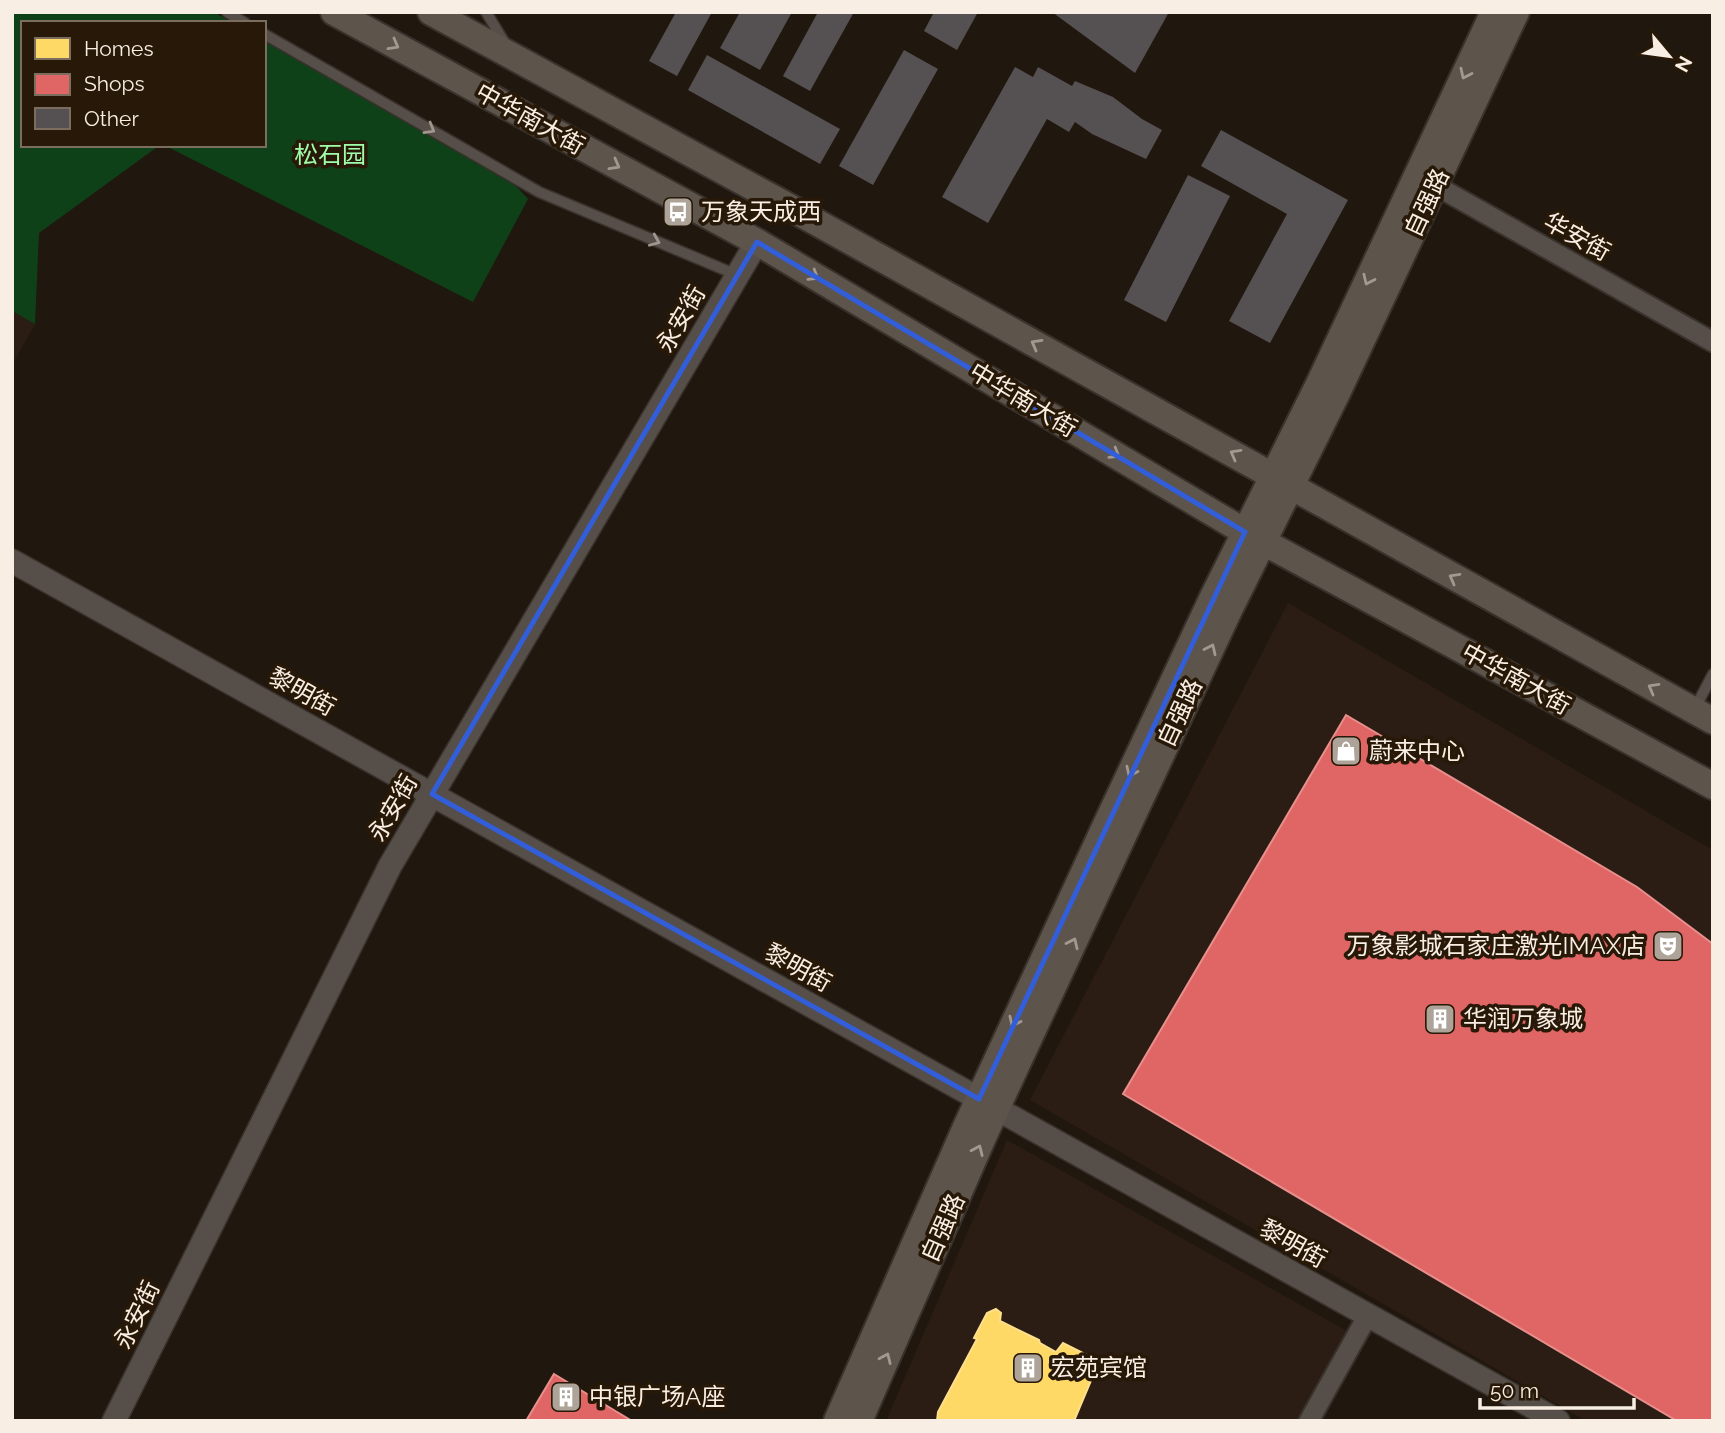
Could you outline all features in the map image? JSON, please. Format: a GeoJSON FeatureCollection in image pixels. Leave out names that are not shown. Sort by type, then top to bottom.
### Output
{"type":"FeatureCollection","features":[{"type":"Feature","properties":{"kind":"main road","name":"中华南大街"},"geometry":{"type":"LineString","coordinates":[[334,12],[757,242],[1254,536],[1713,786]]}},
{"type":"Feature","properties":{"kind":"main road","name":"中华南大街"},"geometry":{"type":"LineString","coordinates":[[431,12],[1703,716]]}},
{"type":"Feature","properties":{"kind":"main road","name":"自强路"},"geometry":{"type":"LineString","coordinates":[[1426,181],[1494,12]]}},
{"type":"Feature","properties":{"kind":"main road","name":"自强路"},"geometry":{"type":"LineString","coordinates":[[837,1421],[1254,536],[1426,181],[1516,12]]}},
{"type":"Feature","properties":{"kind":"main road","name":"自强路"},"geometry":{"type":"LineString","coordinates":[[859,1421],[988,1104]]}},
{"type":"Feature","properties":{"kind":"street","name":"华安街"},"geometry":{"type":"LineString","coordinates":[[1426,181],[1713,342]]}},
{"type":"Feature","properties":{"kind":"street","name":"永安街"},"geometry":{"type":"LineString","coordinates":[[114,1421],[390,866],[757,242]]}},
{"type":"Feature","properties":{"kind":"street","name":"黎明街"},"geometry":{"type":"LineString","coordinates":[[12,561],[1558,1421]]}},
{"type":"Feature","properties":{"kind":"street"},"geometry":{"type":"LineString","coordinates":[[1309,1421],[1368,1315]]}},
{"type":"Feature","properties":{"kind":"lane"},"geometry":{"type":"LineString","coordinates":[[486,12],[513,57]]}},
{"type":"Feature","properties":{"kind":"lane"},"geometry":{"type":"LineString","coordinates":[[266,35],[539,192],[737,275]]}},
{"type":"Feature","properties":{"kind":"lane"},"geometry":{"type":"LineString","coordinates":[[1703,716],[1713,674]]}},
{"type":"Feature","properties":{"kind":"highlighted area"},"geometry":{"type":"Polygon","coordinates":[[[757,242],[1245,532],[979,1099],[432,794],[757,242]]]}},
{"type":"Feature","properties":{"kind":"shaded area"},"geometry":{"type":"Polygon","coordinates":[[[12,311],[35,324],[12,365],[12,311]]]}},
{"type":"Feature","properties":{"kind":"shaded area","name":"华润万象城"},"geometry":{"type":"Polygon","coordinates":[[[1288,603],[1713,850],[1713,1421],[1586,1421],[1030,1100],[1288,603]]]}},
{"type":"Feature","properties":{"kind":"shaded area"},"geometry":{"type":"Polygon","coordinates":[[[1007,1140],[1349,1332],[1299,1421],[886,1421],[1007,1140]]]}},
{"type":"Feature","properties":{"kind":"green space"},"geometry":{"type":"Polygon","coordinates":[[[12,12],[214,12],[229,21],[21,21],[21,147],[157,147],[39,233],[35,324],[12,311],[12,12]]]}},
{"type":"Feature","properties":{"kind":"green space","name":"松石园"},"geometry":{"type":"Polygon","coordinates":[[[266,42],[516,186],[528,199],[473,302],[168,147],[266,147],[266,42]]]}},
{"type":"Feature","properties":{"kind":"building: Homes","name":"宏苑宾馆"},"geometry":{"type":"Polygon","coordinates":[[[996,1309],[1001,1313],[1000,1321],[1039,1340],[1056,1352],[1063,1343],[1089,1356],[1088,1360],[1095,1364],[1095,1371],[1074,1421],[937,1421],[938,1412],[977,1339],[974,1338],[987,1313],[996,1309]]]}},
{"type":"Feature","properties":{"kind":"building: Shops","name":"华润万象城"},"geometry":{"type":"Polygon","coordinates":[[[1346,715],[1637,887],[1713,944],[1713,1421],[1677,1421],[1123,1094],[1346,715]]]}},
{"type":"Feature","properties":{"kind":"building: Shops","name":"中银广场A座"},"geometry":{"type":"Polygon","coordinates":[[[554,1374],[632,1421],[526,1421],[554,1374]]]}},
{"type":"Feature","properties":{"kind":"building: Other"},"geometry":{"type":"Polygon","coordinates":[[[676,12],[712,12],[677,76],[649,61],[676,12]]]}},
{"type":"Feature","properties":{"kind":"building: Other"},"geometry":{"type":"Polygon","coordinates":[[[740,12],[792,12],[760,70],[720,48],[740,12]]]}},
{"type":"Feature","properties":{"kind":"building: Other"},"geometry":{"type":"Polygon","coordinates":[[[818,12],[854,12],[810,91],[783,76],[818,12]]]}},
{"type":"Feature","properties":{"kind":"building: Other"},"geometry":{"type":"Polygon","coordinates":[[[934,12],[978,12],[957,50],[924,31],[934,12]]]}},
{"type":"Feature","properties":{"kind":"building: Other"},"geometry":{"type":"Polygon","coordinates":[[[1052,12],[1169,12],[1135,73],[1052,12]]]}},
{"type":"Feature","properties":{"kind":"building: Other"},"geometry":{"type":"Polygon","coordinates":[[[904,50],[938,69],[873,185],[839,166],[904,50]]]}},
{"type":"Feature","properties":{"kind":"building: Other"},"geometry":{"type":"Polygon","coordinates":[[[707,55],[840,129],[820,164],[688,90],[707,55]]]}},
{"type":"Feature","properties":{"kind":"building: Other"},"geometry":{"type":"Polygon","coordinates":[[[1015,67],[1033,77],[1038,67],[1072,86],[1075,81],[1113,97],[1162,130],[1146,159],[1092,134],[1075,122],[1069,132],[1047,119],[988,223],[942,197],[1015,67]]]}},
{"type":"Feature","properties":{"kind":"building: Other"},"geometry":{"type":"Polygon","coordinates":[[[1221,130],[1348,200],[1270,343],[1229,321],[1287,214],[1201,166],[1221,130]]]}},
{"type":"Feature","properties":{"kind":"building: Other"},"geometry":{"type":"Polygon","coordinates":[[[1188,175],[1230,196],[1166,322],[1124,300],[1188,175]]]}},
{"type":"Feature","properties":{"kind":"place","name":"万象天成西"},"geometry":{"type":"Point","coordinates":[678,212]}},
{"type":"Feature","properties":{"kind":"place","name":"蔚来中心"},"geometry":{"type":"Point","coordinates":[1346,751]}},
{"type":"Feature","properties":{"kind":"place","name":"万象影城石家庄激光IMAX店"},"geometry":{"type":"Point","coordinates":[1668,946]}},
{"type":"Feature","properties":{"kind":"place","name":"华润万象城"},"geometry":{"type":"Point","coordinates":[1440,1019]}},
{"type":"Feature","properties":{"kind":"place","name":"宏苑宾馆"},"geometry":{"type":"Point","coordinates":[1028,1368]}},
{"type":"Feature","properties":{"kind":"place","name":"中银广场A座"},"geometry":{"type":"Point","coordinates":[566,1397]}}]}
